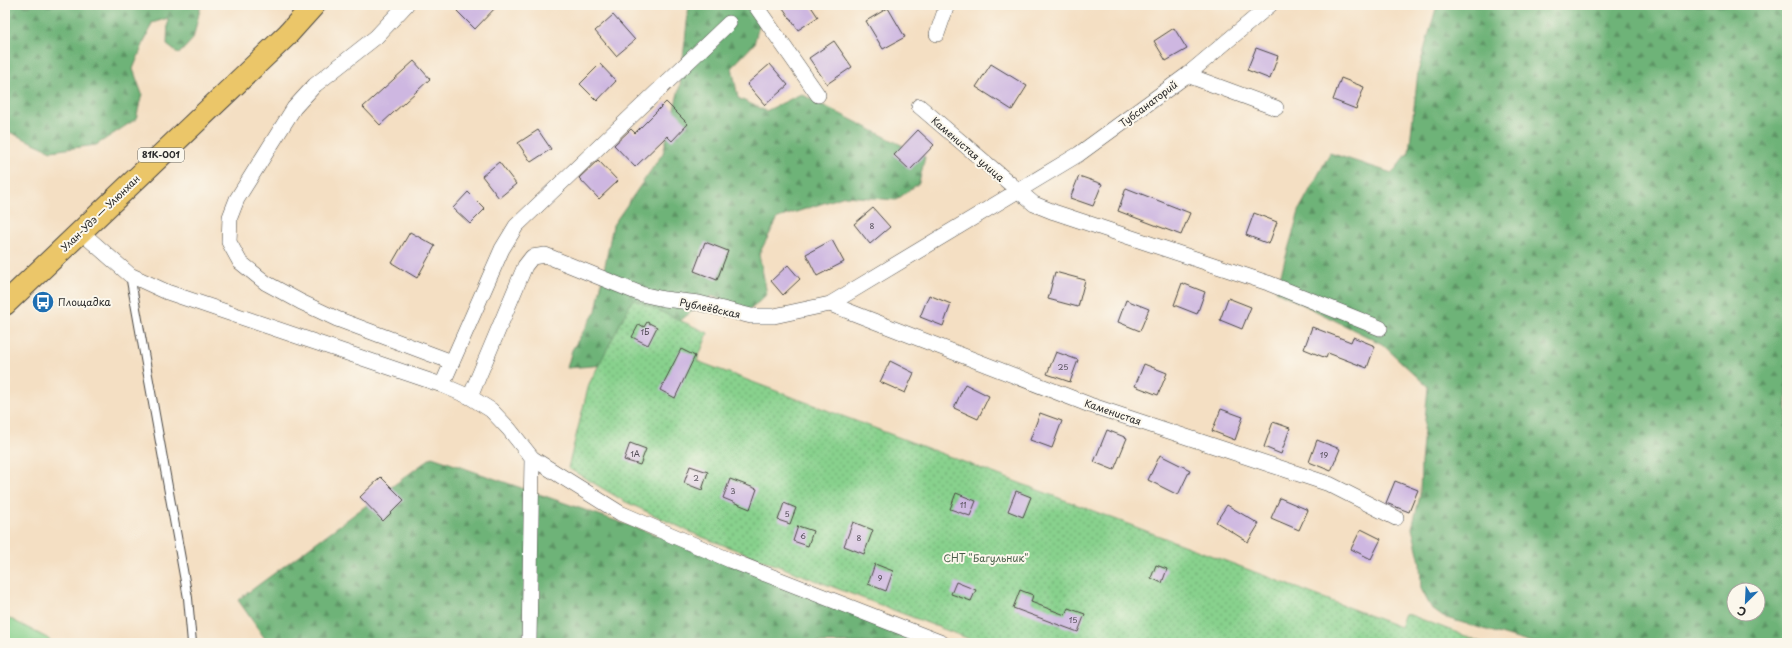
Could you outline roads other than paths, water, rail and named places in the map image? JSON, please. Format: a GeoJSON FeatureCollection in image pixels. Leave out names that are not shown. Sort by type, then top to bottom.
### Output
{"type":"FeatureCollection","features":[{"type":"Feature","properties":{"kind":"main road","name":"Улан-Удэ — Улюнхан"},"geometry":{"type":"LineString","coordinates":[[5,304],[287,35],[314,5]]}},
{"type":"Feature","properties":{"kind":"street"},"geometry":{"type":"LineString","coordinates":[[406,5],[376,37],[316,85],[294,108],[237,199],[230,217],[229,242],[240,262],[266,283],[337,318],[452,362]]}},
{"type":"Feature","properties":{"kind":"street"},"geometry":{"type":"LineString","coordinates":[[937,34],[947,5]]}},
{"type":"Feature","properties":{"kind":"street","name":"Тубсанаторий"},"geometry":{"type":"LineString","coordinates":[[1017,191],[1079,154],[1187,75],[1270,5]]}},
{"type":"Feature","properties":{"kind":"street"},"geometry":{"type":"LineString","coordinates":[[756,6],[818,95]]}},
{"type":"Feature","properties":{"kind":"street"},"geometry":{"type":"LineString","coordinates":[[442,385],[502,249],[516,226],[729,23]]}},
{"type":"Feature","properties":{"kind":"street"},"geometry":{"type":"LineString","coordinates":[[1187,75],[1276,108]]}},
{"type":"Feature","properties":{"kind":"street","name":"Каменистая улица"},"geometry":{"type":"LineString","coordinates":[[919,106],[1017,191]]}},
{"type":"Feature","properties":{"kind":"street"},"geometry":{"type":"LineString","coordinates":[[1017,191],[1034,204],[1054,212],[1268,283],[1380,328]]}},
{"type":"Feature","properties":{"kind":"street","name":"Рублеёвская"},"geometry":{"type":"LineString","coordinates":[[470,397],[525,266],[532,257],[545,256],[641,294],[664,299],[700,303],[751,316],[774,316],[830,304],[1017,191]]}},
{"type":"Feature","properties":{"kind":"street"},"geometry":{"type":"LineString","coordinates":[[81,232],[130,275],[166,292],[442,385],[470,397],[491,410],[509,429],[532,458],[620,513],[732,561],[942,643]]}},
{"type":"Feature","properties":{"kind":"street","name":"Каменистая"},"geometry":{"type":"LineString","coordinates":[[830,304],[1090,405],[1328,484],[1396,518]]}},
{"type":"Feature","properties":{"kind":"street"},"geometry":{"type":"LineString","coordinates":[[529,643],[532,458]]}},
{"type":"Feature","properties":{"kind":"lane"},"geometry":{"type":"LineString","coordinates":[[130,275],[188,598],[192,643]]}},
{"type":"Feature","properties":{"kind":"place","name":"Площадка"},"geometry":{"type":"Point","coordinates":[43,302]}},
{"type":"Feature","properties":{"kind":"park label","name":"СНТ \"Багульник\""},"geometry":{"type":"Point","coordinates":[986,558]}}]}
